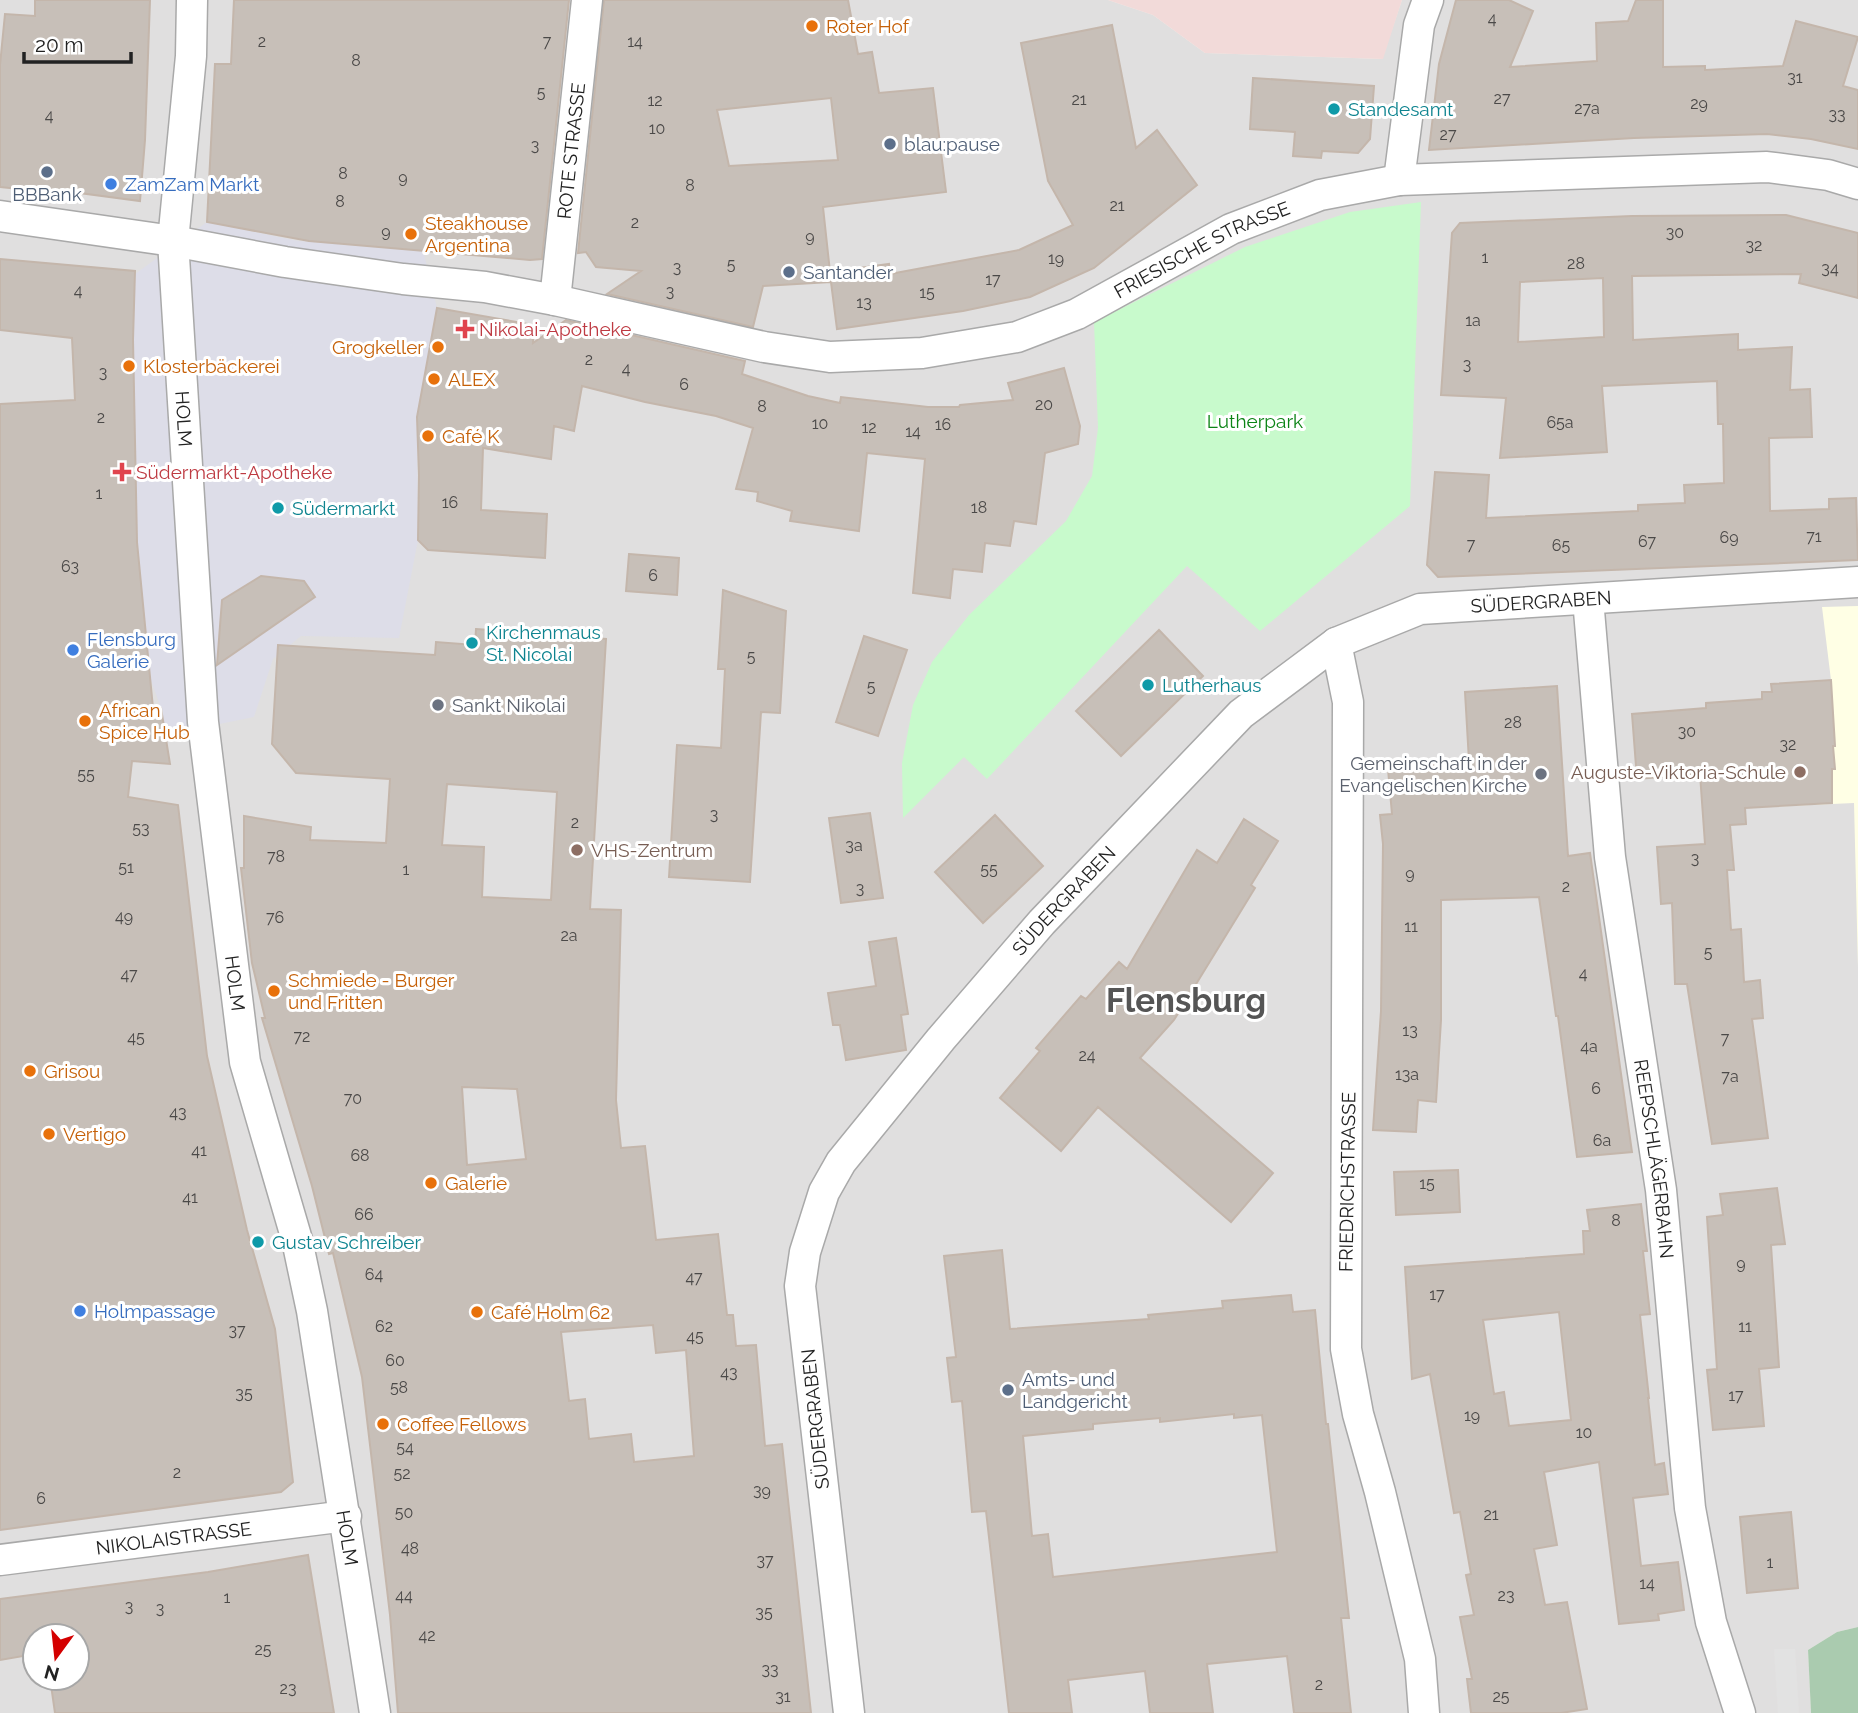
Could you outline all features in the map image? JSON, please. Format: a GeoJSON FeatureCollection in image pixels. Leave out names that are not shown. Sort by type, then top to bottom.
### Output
{"type":"FeatureCollection","features":[{"type":"Feature","properties":{"kind":"street","name":"HOLM"},"geometry":{"type":"LineString","coordinates":[[192,0],[191,56],[173,240],[203,722],[244,1062],[297,1240],[312,1311],[375,1713]]}},
{"type":"Feature","properties":{"kind":"street"},"geometry":{"type":"LineString","coordinates":[[1399,180],[1419,25],[1428,0]]}},
{"type":"Feature","properties":{"kind":"street","name":"ROTE STRASSE"},"geometry":{"type":"LineString","coordinates":[[555,300],[585,13]]}},
{"type":"Feature","properties":{"kind":"street","name":"FRIESISCHE STRASSE"},"geometry":{"type":"LineString","coordinates":[[555,300],[764,347],[830,357],[922,353],[1017,337],[1077,314],[1231,229],[1320,195],[1399,180],[1767,167],[1828,175],[1858,184]]}},
{"type":"Feature","properties":{"kind":"street"},"geometry":{"type":"LineString","coordinates":[[0,216],[173,240],[285,262],[403,279],[485,287],[555,300]]}},
{"type":"Feature","properties":{"kind":"street","name":"SÜDERGRABEN"},"geometry":{"type":"LineString","coordinates":[[849,1713],[800,1286],[805,1252],[824,1192],[841,1162],[941,1039],[1042,922],[1241,714],[1336,643],[1420,609],[1858,582]]}},
{"type":"Feature","properties":{"kind":"street","name":"REEPSCHLÄGERBAHN"},"geometry":{"type":"LineString","coordinates":[[1588,599],[1610,858],[1661,1190],[1690,1508],[1711,1622],[1740,1713]]}},
{"type":"Feature","properties":{"kind":"street","name":"FRIEDRICHSTRASSE"},"geometry":{"type":"LineString","coordinates":[[1336,643],[1348,702],[1346,1349],[1358,1414],[1380,1492],[1420,1659],[1424,1713]]}},
{"type":"Feature","properties":{"kind":"street","name":"NIKOLAISTRASSE"},"geometry":{"type":"LineString","coordinates":[[0,1560],[346,1516]]}},
{"type":"Feature","properties":{"kind":"shaded area"},"geometry":{"type":"Polygon","coordinates":[[[0,0],[1108,0],[1153,15],[1205,53],[1382,59],[1402,0],[1858,0],[1858,1627],[1837,1632],[1808,1650],[1811,1713],[0,1713],[0,0]]]}},
{"type":"Feature","properties":{"kind":"shaded area"},"geometry":{"type":"Polygon","coordinates":[[[1108,0],[1402,0],[1383,59],[1205,53],[1153,15],[1108,0]]]}},
{"type":"Feature","properties":{"kind":"shaded area","name":"Südermarkt"},"geometry":{"type":"Polygon","coordinates":[[[207,222],[298,241],[423,250],[437,308],[417,424],[418,540],[399,638],[301,636],[273,659],[254,717],[165,735],[161,708],[149,675],[137,542],[133,340],[135,274],[207,222]]]}},
{"type":"Feature","properties":{"kind":"shaded area","name":"Auguste-Viktoria-Schule"},"geometry":{"type":"Polygon","coordinates":[[[1858,606],[1858,968],[1854,803],[1745,808],[1741,741],[1763,716],[1762,692],[1772,692],[1771,684],[1831,680],[1822,607],[1858,606]]]}},
{"type":"Feature","properties":{"kind":"shaded area"},"geometry":{"type":"Polygon","coordinates":[[[1858,1627],[1858,1713],[1811,1713],[1808,1650],[1837,1632],[1858,1627]]]}},
{"type":"Feature","properties":{"kind":"shaded area"},"geometry":{"type":"Polygon","coordinates":[[[1774,1649],[1795,1649],[1799,1713],[1778,1713],[1774,1649]]]}},
{"type":"Feature","properties":{"kind":"green space","name":"Lutherpark"},"geometry":{"type":"Polygon","coordinates":[[[1421,202],[1410,506],[1260,631],[1187,566],[987,779],[964,757],[903,818],[902,763],[913,705],[932,662],[969,615],[1066,521],[1092,476],[1098,428],[1094,322],[1245,247],[1350,212],[1421,202]]]}},
{"type":"Feature","properties":{"kind":"building"},"geometry":{"type":"Polygon","coordinates":[[[35,0],[150,0],[140,201],[64,191],[67,194],[0,187],[0,65],[5,14],[35,16],[35,0]]]}},
{"type":"Feature","properties":{"kind":"building"},"geometry":{"type":"Polygon","coordinates":[[[234,0],[569,0],[542,259],[309,241],[207,222],[215,64],[231,64],[234,0]]]}},
{"type":"Feature","properties":{"kind":"building"},"geometry":{"type":"Polygon","coordinates":[[[604,0],[848,0],[858,54],[872,52],[879,93],[933,88],[946,192],[823,207],[830,272],[889,264],[890,274],[1019,250],[1073,225],[1048,181],[1021,43],[1112,25],[1136,148],[1157,130],[1197,185],[1094,268],[1030,297],[963,311],[837,329],[831,282],[763,286],[753,327],[607,294],[641,271],[596,267],[586,252],[578,253],[604,0]],[[831,98],[717,110],[729,166],[838,160],[831,98]]]}},
{"type":"Feature","properties":{"kind":"building"},"geometry":{"type":"Polygon","coordinates":[[[1456,0],[1509,0],[1533,11],[1510,67],[1597,61],[1596,23],[1628,21],[1636,0],[1663,0],[1663,67],[1705,66],[1705,70],[1783,66],[1796,21],[1858,37],[1843,86],[1858,90],[1858,149],[1811,139],[1767,134],[1634,138],[1429,150],[1439,64],[1456,0]]]}},
{"type":"Feature","properties":{"kind":"building","name":"Standesamt"},"geometry":{"type":"Polygon","coordinates":[[[1253,78],[1374,86],[1370,139],[1358,153],[1322,151],[1321,158],[1293,156],[1295,132],[1250,129],[1253,78]]]}},
{"type":"Feature","properties":{"kind":"building"},"geometry":{"type":"Polygon","coordinates":[[[1786,215],[1858,233],[1858,298],[1799,283],[1801,274],[1632,276],[1633,340],[1738,334],[1738,350],[1792,347],[1790,390],[1810,389],[1812,437],[1769,438],[1770,511],[1829,509],[1829,499],[1856,498],[1858,560],[1438,577],[1427,565],[1435,472],[1489,475],[1486,518],[1638,511],[1638,505],[1685,503],[1684,485],[1724,483],[1723,424],[1718,424],[1717,381],[1602,386],[1607,452],[1500,458],[1506,398],[1441,395],[1452,233],[1460,223],[1632,216],[1786,215]],[[1603,278],[1520,282],[1518,342],[1604,337],[1603,278]]]}},
{"type":"Feature","properties":{"kind":"building"},"geometry":{"type":"Polygon","coordinates":[[[0,259],[135,271],[133,340],[137,542],[153,708],[161,708],[170,764],[132,761],[128,797],[178,805],[207,1056],[247,1230],[275,1329],[293,1482],[281,1492],[0,1530],[0,404],[75,400],[72,338],[0,330],[0,259]]]}},
{"type":"Feature","properties":{"kind":"building"},"geometry":{"type":"Polygon","coordinates":[[[437,308],[534,325],[533,343],[566,320],[745,361],[742,374],[808,396],[840,403],[841,397],[928,407],[959,407],[1013,400],[1008,383],[1064,368],[1080,426],[1078,444],[1045,453],[1036,524],[1014,521],[1010,546],[985,543],[982,572],[953,569],[950,598],[913,593],[925,459],[867,453],[859,531],[790,521],[792,511],[757,501],[758,492],[736,489],[753,428],[716,416],[582,386],[574,431],[554,426],[551,459],[483,448],[481,510],[547,514],[545,558],[428,550],[418,540],[417,417],[437,308]]]}},
{"type":"Feature","properties":{"kind":"building"},"geometry":{"type":"Polygon","coordinates":[[[629,554],[679,558],[677,595],[626,591],[629,554]]]}},
{"type":"Feature","properties":{"kind":"building"},"geometry":{"type":"Polygon","coordinates":[[[261,576],[304,581],[315,597],[217,665],[222,600],[261,576]]]}},
{"type":"Feature","properties":{"kind":"building"},"geometry":{"type":"Polygon","coordinates":[[[723,590],[786,611],[780,713],[761,712],[750,882],[669,877],[677,745],[721,748],[725,669],[718,669],[723,590]]]}},
{"type":"Feature","properties":{"kind":"building"},"geometry":{"type":"Polygon","coordinates":[[[476,629],[606,639],[590,909],[621,910],[616,1100],[621,1148],[645,1146],[656,1240],[718,1234],[727,1315],[733,1315],[736,1346],[756,1345],[765,1446],[782,1444],[811,1713],[398,1713],[390,1615],[362,1377],[333,1253],[329,1254],[312,1186],[262,1018],[265,1018],[252,963],[241,868],[244,868],[244,816],[311,827],[310,840],[386,843],[390,779],[296,773],[272,744],[278,645],[435,655],[436,642],[475,645],[476,629]],[[447,784],[442,845],[484,847],[482,897],[551,900],[557,792],[447,784]],[[462,1087],[467,1165],[526,1159],[517,1089],[462,1087]],[[653,1325],[561,1332],[569,1401],[585,1399],[589,1439],[631,1434],[634,1462],[694,1456],[686,1350],[656,1353],[653,1325]]]}},
{"type":"Feature","properties":{"kind":"building","name":"Lutherhaus"},"geometry":{"type":"Polygon","coordinates":[[[1159,630],[1203,676],[1121,756],[1076,711],[1159,630]]]}},
{"type":"Feature","properties":{"kind":"building"},"geometry":{"type":"Polygon","coordinates":[[[864,636],[907,650],[878,736],[836,722],[864,636]]]}},
{"type":"Feature","properties":{"kind":"building"},"geometry":{"type":"Polygon","coordinates":[[[1831,680],[1835,746],[1832,803],[1745,808],[1746,824],[1730,825],[1734,870],[1727,870],[1731,930],[1741,929],[1744,982],[1760,980],[1763,1018],[1752,1019],[1768,1138],[1712,1144],[1687,984],[1675,984],[1672,903],[1661,904],[1657,847],[1705,844],[1700,774],[1637,779],[1632,714],[1706,708],[1706,703],[1762,699],[1762,692],[1772,692],[1771,684],[1831,680]]]}},
{"type":"Feature","properties":{"kind":"building"},"geometry":{"type":"Polygon","coordinates":[[[1557,686],[1568,856],[1590,853],[1632,1152],[1577,1157],[1539,897],[1441,900],[1441,1020],[1436,1102],[1418,1100],[1416,1132],[1373,1130],[1381,1011],[1383,844],[1380,815],[1392,814],[1388,769],[1469,761],[1465,692],[1557,686]]]}},
{"type":"Feature","properties":{"kind":"building"},"geometry":{"type":"Polygon","coordinates":[[[870,813],[883,898],[841,903],[829,818],[870,813]]]}},
{"type":"Feature","properties":{"kind":"building"},"geometry":{"type":"Polygon","coordinates":[[[995,815],[1043,866],[983,923],[935,872],[995,815]]]}},
{"type":"Feature","properties":{"kind":"building"},"geometry":{"type":"Polygon","coordinates":[[[1244,819],[1278,841],[1251,885],[1255,888],[1174,1020],[1140,1058],[1273,1173],[1231,1222],[1098,1107],[1061,1151],[1000,1098],[1040,1051],[1036,1048],[1081,996],[1086,999],[1119,962],[1127,969],[1197,850],[1217,863],[1244,819]]]}},
{"type":"Feature","properties":{"kind":"building"},"geometry":{"type":"Polygon","coordinates":[[[896,938],[908,1014],[901,1015],[906,1050],[846,1060],[840,1025],[833,1025],[828,993],[876,986],[869,942],[896,938]]]}},
{"type":"Feature","properties":{"kind":"building"},"geometry":{"type":"Polygon","coordinates":[[[1458,1170],[1460,1212],[1396,1215],[1394,1172],[1458,1170]]]}},
{"type":"Feature","properties":{"kind":"building"},"geometry":{"type":"Polygon","coordinates":[[[1777,1188],[1785,1244],[1771,1245],[1779,1367],[1759,1369],[1764,1426],[1713,1430],[1707,1370],[1717,1369],[1707,1217],[1723,1215],[1720,1194],[1777,1188]]]}},
{"type":"Feature","properties":{"kind":"building"},"geometry":{"type":"Polygon","coordinates":[[[1641,1204],[1647,1251],[1643,1251],[1650,1314],[1640,1315],[1655,1465],[1664,1463],[1668,1494],[1633,1498],[1641,1566],[1678,1562],[1684,1610],[1658,1614],[1659,1620],[1619,1624],[1599,1462],[1544,1472],[1557,1545],[1534,1549],[1545,1605],[1567,1602],[1587,1709],[1561,1713],[1471,1713],[1467,1679],[1472,1679],[1460,1617],[1474,1615],[1466,1575],[1471,1574],[1460,1512],[1454,1513],[1430,1374],[1412,1379],[1405,1267],[1584,1254],[1583,1231],[1590,1231],[1587,1210],[1641,1204]],[[1559,1312],[1483,1320],[1494,1394],[1504,1392],[1509,1426],[1571,1420],[1559,1312]]]}},
{"type":"Feature","properties":{"kind":"building"},"geometry":{"type":"Polygon","coordinates":[[[1002,1250],[1010,1329],[1149,1319],[1148,1315],[1223,1308],[1222,1301],[1291,1295],[1293,1312],[1315,1310],[1349,1618],[1341,1618],[1351,1713],[1294,1713],[1287,1656],[1207,1664],[1213,1713],[1150,1713],[1145,1671],[1068,1680],[1072,1713],[1009,1713],[986,1511],[972,1512],[962,1401],[952,1402],[947,1358],[956,1357],[944,1256],[1002,1250]],[[1234,1414],[1160,1422],[1160,1418],[1093,1424],[1093,1429],[1023,1436],[1032,1536],[1048,1534],[1053,1577],[1277,1552],[1262,1415],[1234,1418],[1234,1414]]]}},
{"type":"Feature","properties":{"kind":"building"},"geometry":{"type":"Polygon","coordinates":[[[1791,1512],[1798,1588],[1747,1593],[1740,1517],[1791,1512]]]}},
{"type":"Feature","properties":{"kind":"building"},"geometry":{"type":"Polygon","coordinates":[[[308,1555],[334,1713],[55,1713],[52,1692],[91,1692],[91,1622],[21,1622],[21,1656],[0,1660],[0,1599],[208,1572],[308,1555]]]}},
{"type":"Feature","properties":{"kind":"place","name":"Roter Hof"},"geometry":{"type":"Point","coordinates":[812,26]}},
{"type":"Feature","properties":{"kind":"place","name":"Standesamt"},"geometry":{"type":"Point","coordinates":[1334,109]}},
{"type":"Feature","properties":{"kind":"place","name":"blau:pause"},"geometry":{"type":"Point","coordinates":[890,144]}},
{"type":"Feature","properties":{"kind":"place","name":"BBBank"},"geometry":{"type":"Point","coordinates":[47,172]}},
{"type":"Feature","properties":{"kind":"place","name":"ZamZam Markt"},"geometry":{"type":"Point","coordinates":[111,184]}},
{"type":"Feature","properties":{"kind":"place","name":"Steakhouse Argentina"},"geometry":{"type":"Point","coordinates":[411,234]}},
{"type":"Feature","properties":{"kind":"place","name":"Santander"},"geometry":{"type":"Point","coordinates":[789,272]}},
{"type":"Feature","properties":{"kind":"place","name":"Nikolai-Apotheke"},"geometry":{"type":"Point","coordinates":[465,329]}},
{"type":"Feature","properties":{"kind":"place","name":"Grogkeller"},"geometry":{"type":"Point","coordinates":[438,347]}},
{"type":"Feature","properties":{"kind":"place","name":"Klosterbäckerei"},"geometry":{"type":"Point","coordinates":[129,366]}},
{"type":"Feature","properties":{"kind":"place","name":"ALEX"},"geometry":{"type":"Point","coordinates":[434,379]}},
{"type":"Feature","properties":{"kind":"place","name":"Café K"},"geometry":{"type":"Point","coordinates":[428,436]}},
{"type":"Feature","properties":{"kind":"place","name":"Südermarkt-Apotheke"},"geometry":{"type":"Point","coordinates":[122,472]}},
{"type":"Feature","properties":{"kind":"place","name":"Südermarkt"},"geometry":{"type":"Point","coordinates":[278,508]}},
{"type":"Feature","properties":{"kind":"place","name":"Kirchenmaus St. Nicolai"},"geometry":{"type":"Point","coordinates":[472,643]}},
{"type":"Feature","properties":{"kind":"place","name":"Flensburg Galerie"},"geometry":{"type":"Point","coordinates":[73,650]}},
{"type":"Feature","properties":{"kind":"place","name":"Lutherhaus"},"geometry":{"type":"Point","coordinates":[1148,685]}},
{"type":"Feature","properties":{"kind":"place","name":"Sankt Nikolai"},"geometry":{"type":"Point","coordinates":[438,705]}},
{"type":"Feature","properties":{"kind":"place","name":"African Spice Hub"},"geometry":{"type":"Point","coordinates":[85,721]}},
{"type":"Feature","properties":{"kind":"place","name":"Auguste-Viktoria-Schule"},"geometry":{"type":"Point","coordinates":[1800,772]}},
{"type":"Feature","properties":{"kind":"place","name":"Gemeinschaft in der Evangelischen Kirche"},"geometry":{"type":"Point","coordinates":[1541,774]}},
{"type":"Feature","properties":{"kind":"place","name":"VHS-Zentrum"},"geometry":{"type":"Point","coordinates":[577,850]}},
{"type":"Feature","properties":{"kind":"place","name":"Schmiede - Burger und Fritten"},"geometry":{"type":"Point","coordinates":[274,991]}},
{"type":"Feature","properties":{"kind":"place","name":"Grisou"},"geometry":{"type":"Point","coordinates":[30,1071]}},
{"type":"Feature","properties":{"kind":"place","name":"Vertigo"},"geometry":{"type":"Point","coordinates":[49,1134]}},
{"type":"Feature","properties":{"kind":"place","name":"Galerie"},"geometry":{"type":"Point","coordinates":[431,1183]}},
{"type":"Feature","properties":{"kind":"place","name":"Gustav Schreiber"},"geometry":{"type":"Point","coordinates":[258,1242]}},
{"type":"Feature","properties":{"kind":"place","name":"Holmpassage"},"geometry":{"type":"Point","coordinates":[80,1311]}},
{"type":"Feature","properties":{"kind":"place","name":"Café Holm 62"},"geometry":{"type":"Point","coordinates":[477,1312]}},
{"type":"Feature","properties":{"kind":"place","name":"Amts- und Landgericht"},"geometry":{"type":"Point","coordinates":[1008,1390]}},
{"type":"Feature","properties":{"kind":"place","name":"Coffee Fellows"},"geometry":{"type":"Point","coordinates":[383,1424]}},
{"type":"Feature","properties":{"kind":"district","name":"Flensburg"},"geometry":{"type":"Point","coordinates":[1186,1000]}}]}
